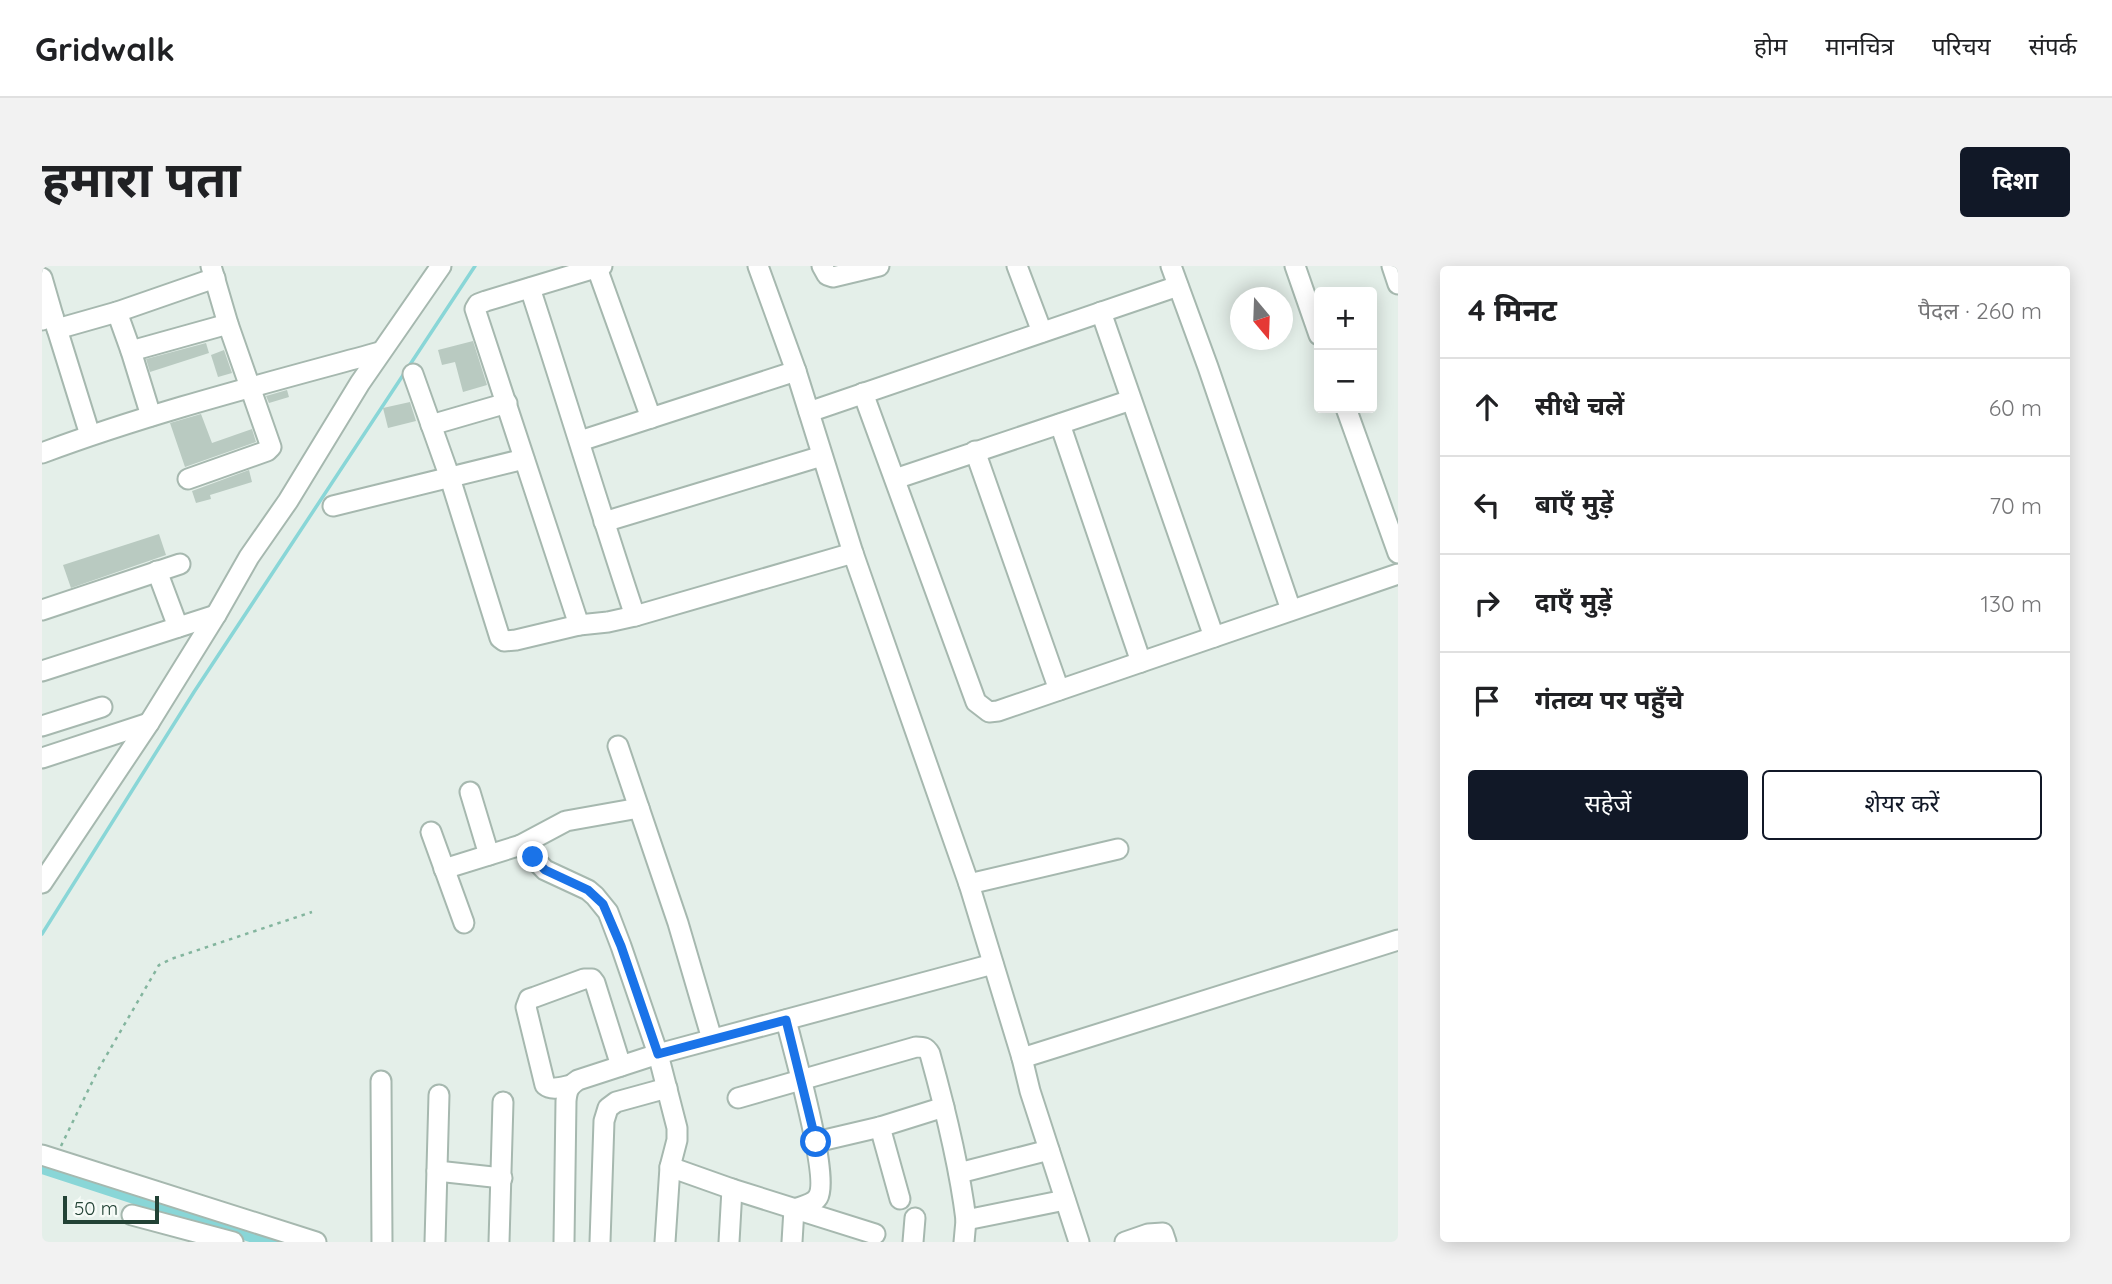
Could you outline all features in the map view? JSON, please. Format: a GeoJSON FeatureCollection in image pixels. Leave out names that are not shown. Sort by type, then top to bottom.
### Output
{"type":"FeatureCollection","features":[{"type":"Feature","properties":{"kind":"street"},"geometry":{"type":"LineString","coordinates":[[42,268],[48,266]]}},
{"type":"Feature","properties":{"kind":"street"},"geometry":{"type":"LineString","coordinates":[[42,883],[149,723],[249,557],[288,501],[380,352],[440,266]]}},
{"type":"Feature","properties":{"kind":"street"},"geometry":{"type":"LineString","coordinates":[[758,266],[796,371],[853,553],[969,884],[1030,1091],[1079,1242]]}},
{"type":"Feature","properties":{"kind":"street"},"geometry":{"type":"LineString","coordinates":[[822,266],[827,275],[833,277],[878,266]]}},
{"type":"Feature","properties":{"kind":"street"},"geometry":{"type":"LineString","coordinates":[[1017,266],[1042,332]]}},
{"type":"Feature","properties":{"kind":"street"},"geometry":{"type":"LineString","coordinates":[[1171,266],[1291,610]]}},
{"type":"Feature","properties":{"kind":"street"},"geometry":{"type":"LineString","coordinates":[[1295,266],[1314,321]]}},
{"type":"Feature","properties":{"kind":"street"},"geometry":{"type":"LineString","coordinates":[[1392,266],[1398,284]]}},
{"type":"Feature","properties":{"kind":"street"},"geometry":{"type":"LineString","coordinates":[[579,625],[475,309],[478,304],[599,267],[651,418]]}},
{"type":"Feature","properties":{"kind":"street"},"geometry":{"type":"LineString","coordinates":[[51,322],[117,312],[213,272],[249,388],[270,443],[270,450],[188,479]]}},
{"type":"Feature","properties":{"kind":"street"},"geometry":{"type":"LineString","coordinates":[[42,278],[51,322],[90,435]]}},
{"type":"Feature","properties":{"kind":"street"},"geometry":{"type":"LineString","coordinates":[[809,412],[1178,286]]}},
{"type":"Feature","properties":{"kind":"street"},"geometry":{"type":"LineString","coordinates":[[530,288],[635,616]]}},
{"type":"Feature","properties":{"kind":"street"},"geometry":{"type":"LineString","coordinates":[[117,312],[150,416]]}},
{"type":"Feature","properties":{"kind":"street"},"geometry":{"type":"LineString","coordinates":[[1101,312],[1214,637]]}},
{"type":"Feature","properties":{"kind":"street"},"geometry":{"type":"LineString","coordinates":[[131,351],[228,324]]}},
{"type":"Feature","properties":{"kind":"street"},"geometry":{"type":"LineString","coordinates":[[42,453],[150,416],[380,352]]}},
{"type":"Feature","properties":{"kind":"street"},"geometry":{"type":"LineString","coordinates":[[580,441],[796,371]]}},
{"type":"Feature","properties":{"kind":"street"},"geometry":{"type":"LineString","coordinates":[[413,374],[503,641],[635,616],[853,553]]}},
{"type":"Feature","properties":{"kind":"street"},"geometry":{"type":"LineString","coordinates":[[863,393],[976,702],[989,712],[1398,574]]}},
{"type":"Feature","properties":{"kind":"street"},"geometry":{"type":"LineString","coordinates":[[895,479],[1131,400]]}},
{"type":"Feature","properties":{"kind":"street"},"geometry":{"type":"LineString","coordinates":[[431,425],[507,403]]}},
{"type":"Feature","properties":{"kind":"street"},"geometry":{"type":"LineString","coordinates":[[1348,413],[1398,553]]}},
{"type":"Feature","properties":{"kind":"street"},"geometry":{"type":"LineString","coordinates":[[1060,424],[1142,662]]}},
{"type":"Feature","properties":{"kind":"street"},"geometry":{"type":"LineString","coordinates":[[975,451],[1059,690]]}},
{"type":"Feature","properties":{"kind":"street"},"geometry":{"type":"LineString","coordinates":[[604,522],[822,456]]}},
{"type":"Feature","properties":{"kind":"street"},"geometry":{"type":"LineString","coordinates":[[333,506],[524,459]]}},
{"type":"Feature","properties":{"kind":"street"},"geometry":{"type":"LineString","coordinates":[[42,610],[180,564]]}},
{"type":"Feature","properties":{"kind":"street"},"geometry":{"type":"LineString","coordinates":[[157,572],[178,627]]}},
{"type":"Feature","properties":{"kind":"street"},"geometry":{"type":"LineString","coordinates":[[42,671],[216,615]]}},
{"type":"Feature","properties":{"kind":"street"},"geometry":{"type":"LineString","coordinates":[[102,707],[47,725],[51,755],[149,723]]}},
{"type":"Feature","properties":{"kind":"street"},"geometry":{"type":"LineString","coordinates":[[618,746],[678,923],[712,1039]]}},
{"type":"Feature","properties":{"kind":"street"},"geometry":{"type":"LineString","coordinates":[[470,792],[489,855]]}},
{"type":"Feature","properties":{"kind":"street"},"geometry":{"type":"LineString","coordinates":[[444,869],[521,845],[566,821],[639,808]]}},
{"type":"Feature","properties":{"kind":"street"},"geometry":{"type":"LineString","coordinates":[[431,832],[464,923]]}},
{"type":"Feature","properties":{"kind":"street"},"geometry":{"type":"LineString","coordinates":[[521,845],[545,870],[588,890],[603,904],[621,946],[658,1054],[677,1128],[677,1140],[670,1167],[665,1242]]}},
{"type":"Feature","properties":{"kind":"street"},"geometry":{"type":"LineString","coordinates":[[969,884],[1118,849]]}},
{"type":"Feature","properties":{"kind":"street"},"geometry":{"type":"LineString","coordinates":[[1022,1058],[1398,940]]}},
{"type":"Feature","properties":{"kind":"street"},"geometry":{"type":"LineString","coordinates":[[564,1242],[566,1101],[567,1091],[578,1080],[658,1054],[993,964]]}},
{"type":"Feature","properties":{"kind":"street"},"geometry":{"type":"LineString","coordinates":[[571,1085],[548,1088],[545,1086],[526,1007],[526,1003],[535,997],[584,979],[592,979],[621,1066]]}},
{"type":"Feature","properties":{"kind":"street"},"geometry":{"type":"LineString","coordinates":[[786,1020],[816,1142],[821,1188],[813,1202],[794,1209]]}},
{"type":"Feature","properties":{"kind":"street"},"geometry":{"type":"LineString","coordinates":[[738,1098],[923,1047],[930,1054],[959,1173],[966,1220],[964,1242]]}},
{"type":"Feature","properties":{"kind":"street"},"geometry":{"type":"LineString","coordinates":[[381,1081],[382,1242]]}},
{"type":"Feature","properties":{"kind":"street"},"geometry":{"type":"LineString","coordinates":[[600,1242],[604,1121],[608,1108],[616,1102],[667,1088]]}},
{"type":"Feature","properties":{"kind":"street"},"geometry":{"type":"LineString","coordinates":[[435,1242],[439,1095]]}},
{"type":"Feature","properties":{"kind":"street"},"geometry":{"type":"LineString","coordinates":[[499,1242],[503,1102]]}},
{"type":"Feature","properties":{"kind":"street"},"geometry":{"type":"LineString","coordinates":[[816,1142],[880,1127],[944,1107]]}},
{"type":"Feature","properties":{"kind":"street"},"geometry":{"type":"LineString","coordinates":[[880,1127],[900,1199]]}},
{"type":"Feature","properties":{"kind":"street"},"geometry":{"type":"LineString","coordinates":[[959,1173],[1049,1150]]}},
{"type":"Feature","properties":{"kind":"street"},"geometry":{"type":"LineString","coordinates":[[48,1157],[311,1241]]}},
{"type":"Feature","properties":{"kind":"street"},"geometry":{"type":"LineString","coordinates":[[670,1167],[794,1209],[850,1234],[875,1234]]}},
{"type":"Feature","properties":{"kind":"street"},"geometry":{"type":"LineString","coordinates":[[437,1171],[502,1178]]}},
{"type":"Feature","properties":{"kind":"street"},"geometry":{"type":"LineString","coordinates":[[729,1242],[732,1189]]}},
{"type":"Feature","properties":{"kind":"street"},"geometry":{"type":"LineString","coordinates":[[966,1220],[1065,1200]]}},
{"type":"Feature","properties":{"kind":"street"},"geometry":{"type":"LineString","coordinates":[[792,1242],[794,1209]]}},
{"type":"Feature","properties":{"kind":"street"},"geometry":{"type":"LineString","coordinates":[[132,1216],[233,1242]]}},
{"type":"Feature","properties":{"kind":"street"},"geometry":{"type":"LineString","coordinates":[[913,1242],[915,1218]]}},
{"type":"Feature","properties":{"kind":"street"},"geometry":{"type":"LineString","coordinates":[[1125,1242],[1163,1233],[1166,1242]]}},
{"type":"Feature","properties":{"kind":"path"},"geometry":{"type":"LineString","coordinates":[[48,1157],[159,965],[312,912]]}},
{"type":"Feature","properties":{"kind":"building"},"geometry":{"type":"Polygon","coordinates":[[[473,341],[487,385],[463,392],[455,362],[442,365],[438,350],[473,341]]]}},
{"type":"Feature","properties":{"kind":"building"},"geometry":{"type":"Polygon","coordinates":[[[206,343],[209,353],[150,372],[146,359],[206,343]]]}},
{"type":"Feature","properties":{"kind":"building"},"geometry":{"type":"Polygon","coordinates":[[[224,350],[232,373],[218,377],[211,355],[224,350]]]}},
{"type":"Feature","properties":{"kind":"building"},"geometry":{"type":"Polygon","coordinates":[[[287,390],[289,397],[269,403],[266,396],[287,390]]]}},
{"type":"Feature","properties":{"kind":"building"},"geometry":{"type":"Polygon","coordinates":[[[410,402],[416,421],[388,428],[383,408],[410,402]]]}},
{"type":"Feature","properties":{"kind":"building"},"geometry":{"type":"Polygon","coordinates":[[[201,414],[212,443],[252,429],[256,442],[185,467],[170,423],[201,414]]]}},
{"type":"Feature","properties":{"kind":"building"},"geometry":{"type":"Polygon","coordinates":[[[249,470],[252,482],[210,495],[211,499],[196,503],[192,491],[249,470]]]}},
{"type":"Feature","properties":{"kind":"building"},"geometry":{"type":"Polygon","coordinates":[[[159,534],[166,555],[71,588],[63,565],[159,534]]]}},
{"type":"Feature","properties":{"kind":"waterway"},"geometry":{"type":"LineString","coordinates":[[42,934],[194,692],[475,266]]}},
{"type":"Feature","properties":{"kind":"waterway"},"geometry":{"type":"LineString","coordinates":[[42,1167],[272,1242]]}},
{"type":"Feature","properties":{"kind":"route"},"geometry":{"type":"LineString","coordinates":[[533,857],[545,870],[588,890],[603,904],[613,924],[658,1054],[786,1020],[816,1142]]}}]}
